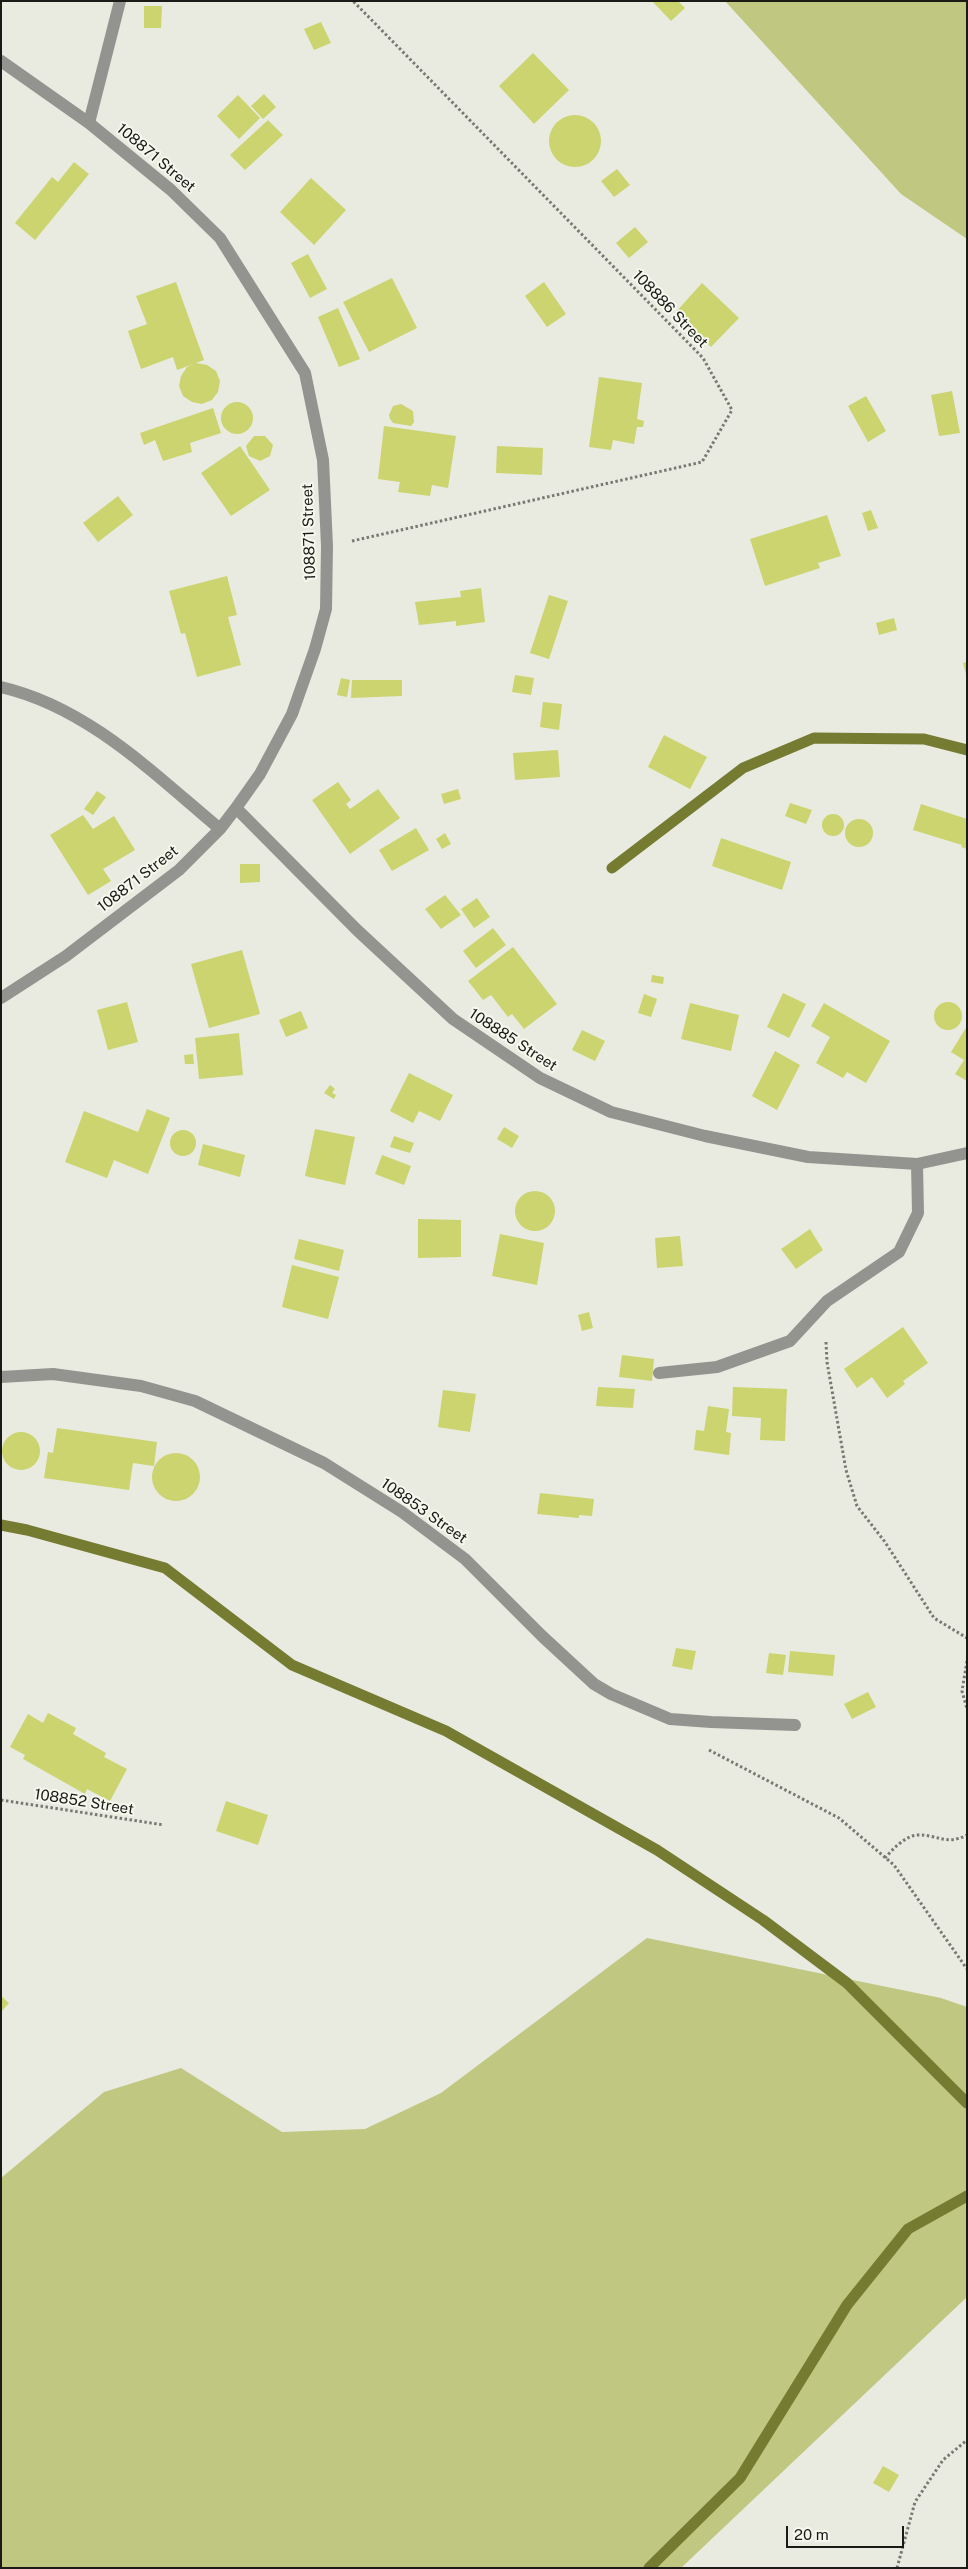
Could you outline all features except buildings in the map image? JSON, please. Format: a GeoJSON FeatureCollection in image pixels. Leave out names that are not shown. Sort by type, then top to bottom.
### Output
{"type":"FeatureCollection","features":[{"type":"Feature","properties":{"kind":"street"},"geometry":{"type":"LineString","coordinates":[[89,122],[120,1]]}},
{"type":"Feature","properties":{"kind":"street","name":"108871 Street"},"geometry":{"type":"LineString","coordinates":[[1,61],[89,122],[171,190],[220,238],[305,373],[322,460],[327,546],[326,609],[316,649],[292,714],[260,774],[236,808],[220,829],[179,870],[66,956],[1,998]]}},
{"type":"Feature","properties":{"kind":"street"},"geometry":{"type":"LineString","coordinates":[[1,687],[38,698],[67,712],[113,740],[220,829]]}},
{"type":"Feature","properties":{"kind":"street","name":"108885 Street"},"geometry":{"type":"LineString","coordinates":[[236,808],[357,930],[453,1019],[540,1078],[611,1112],[705,1136],[808,1157],[917,1164],[967,1152]]}},
{"type":"Feature","properties":{"kind":"street"},"geometry":{"type":"LineString","coordinates":[[659,1373],[718,1367],[790,1341],[827,1301],[898,1252],[918,1213],[917,1164]]}},
{"type":"Feature","properties":{"kind":"street","name":"108853 Street"},"geometry":{"type":"LineString","coordinates":[[1,1377],[53,1374],[141,1386],[195,1401],[324,1463],[402,1512],[465,1559],[548,1642],[594,1684],[611,1694],[670,1719],[795,1725]]}},
{"type":"Feature","properties":{"kind":"path","name":"108886 Street"},"geometry":{"type":"LineString","coordinates":[[327,546],[702,462],[732,410],[703,358],[353,1]]}},
{"type":"Feature","properties":{"kind":"path"},"geometry":{"type":"LineString","coordinates":[[836,1295],[825,1327],[827,1362],[846,1470],[857,1506],[885,1542],[934,1618],[967,1638]]}},
{"type":"Feature","properties":{"kind":"path"},"geometry":{"type":"LineString","coordinates":[[967,1661],[962,1691],[967,1709]]}},
{"type":"Feature","properties":{"kind":"path"},"geometry":{"type":"LineString","coordinates":[[702,1746],[838,1818],[894,1865],[967,1969]]}},
{"type":"Feature","properties":{"kind":"path","name":"108852 Street"},"geometry":{"type":"LineString","coordinates":[[1,1800],[164,1825]]}},
{"type":"Feature","properties":{"kind":"path"},"geometry":{"type":"LineString","coordinates":[[885,1858],[898,1844],[916,1835],[956,1841],[967,1835]]}},
{"type":"Feature","properties":{"kind":"path"},"geometry":{"type":"LineString","coordinates":[[897,2568],[916,2502],[943,2460],[967,2440]]}},
{"type":"Feature","properties":{"kind":"green space"},"geometry":{"type":"Polygon","coordinates":[[[725,1],[967,1],[967,239],[901,194],[725,1]]]}},
{"type":"Feature","properties":{"kind":"green space"},"geometry":{"type":"Polygon","coordinates":[[[647,1938],[941,1998],[967,2007],[967,2297],[681,2568],[1,2568],[1,2178],[104,2092],[181,2068],[282,2132],[365,2129],[441,2093],[647,1938]]]}},
{"type":"Feature","properties":{"kind":"waterway"},"geometry":{"type":"LineString","coordinates":[[612,868],[743,768],[814,738],[924,739],[967,750]]}},
{"type":"Feature","properties":{"kind":"waterway"},"geometry":{"type":"LineString","coordinates":[[1,1525],[27,1530],[165,1568],[292,1665],[446,1731],[657,1850],[763,1920],[847,1983],[967,2103]]}},
{"type":"Feature","properties":{"kind":"waterway"},"geometry":{"type":"LineString","coordinates":[[649,2568],[740,2478],[847,2305],[908,2229],[967,2196]]}}]}
